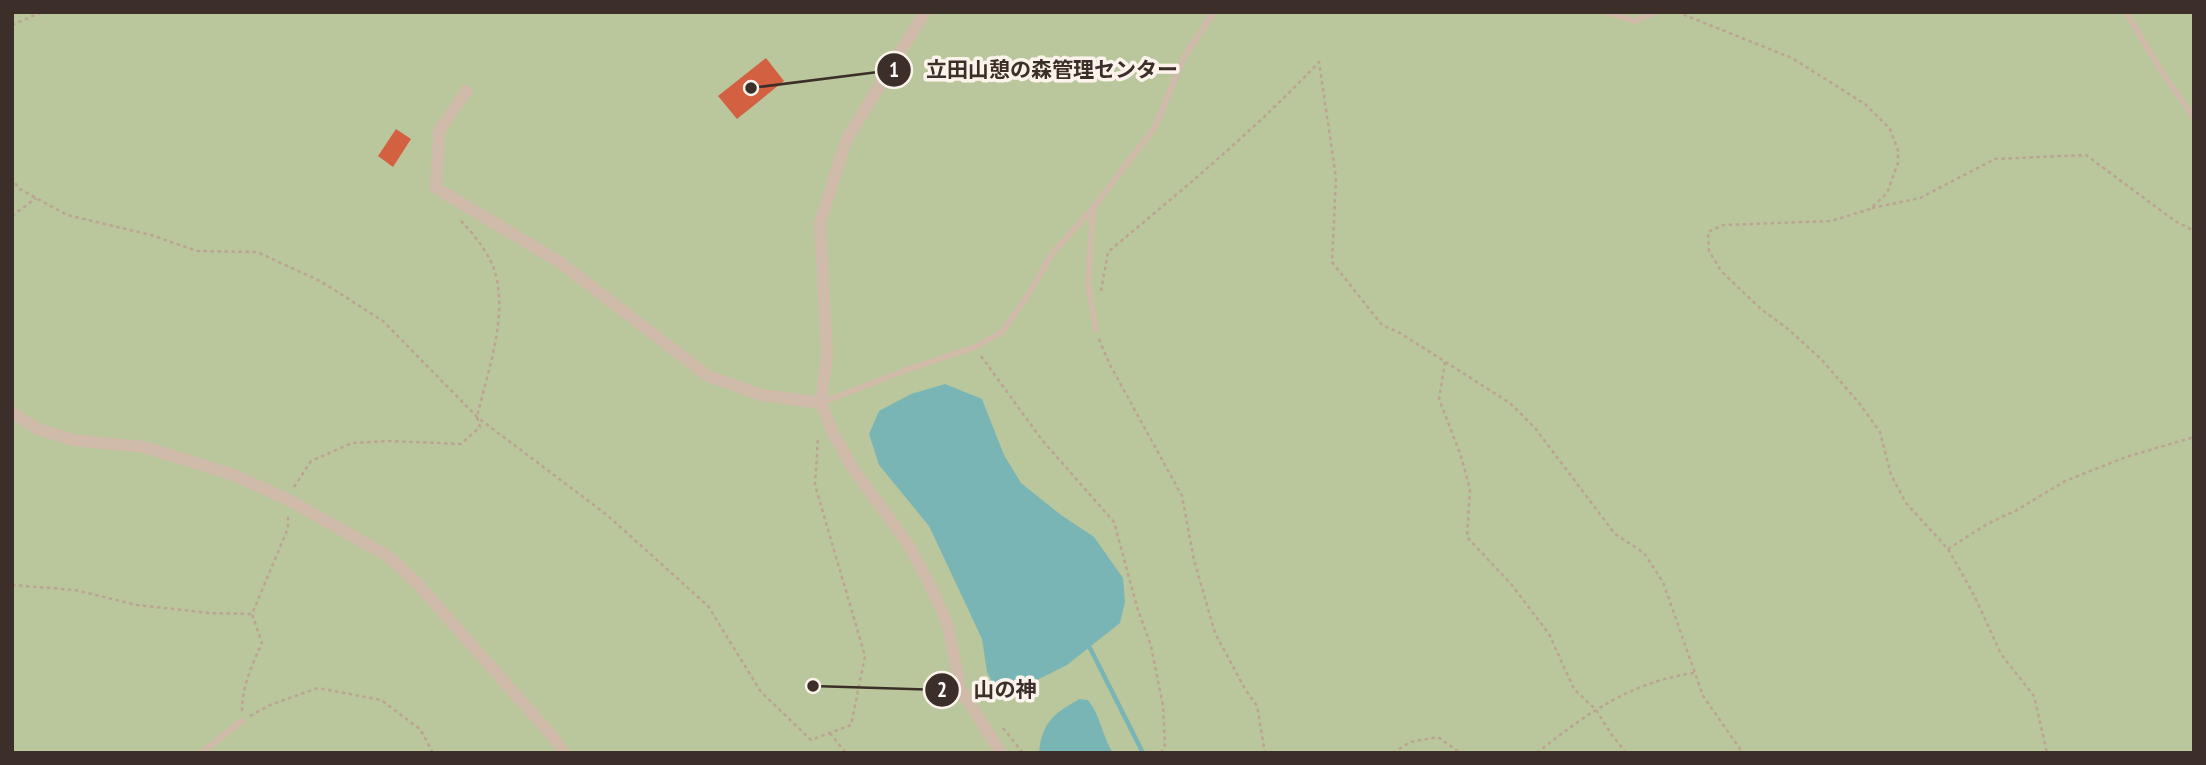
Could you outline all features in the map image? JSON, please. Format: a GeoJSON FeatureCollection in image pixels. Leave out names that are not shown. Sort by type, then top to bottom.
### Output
{"type":"FeatureCollection","features":[{"type":"Feature","properties":{"kind":"street"},"geometry":{"type":"LineString","coordinates":[[925,12],[846,140],[820,223],[827,353],[821,403],[832,431],[852,467],[908,544],[928,581],[948,625],[960,688],[1001,753]]}},
{"type":"Feature","properties":{"kind":"street"},"geometry":{"type":"LineString","coordinates":[[466,91],[439,131],[436,188],[558,261],[708,376],[762,395],[821,403]]}},
{"type":"Feature","properties":{"kind":"street"},"geometry":{"type":"LineString","coordinates":[[12,414],[38,429],[73,440],[144,447],[231,474],[287,499],[388,556],[417,583],[554,738],[564,753]]}},
{"type":"Feature","properties":{"kind":"lane"},"geometry":{"type":"LineString","coordinates":[[821,403],[975,347],[1002,332],[1030,292],[1051,255],[1093,208],[1155,127],[1184,57],[1214,12]]}},
{"type":"Feature","properties":{"kind":"lane"},"geometry":{"type":"LineString","coordinates":[[1607,12],[1635,22],[1656,12]]}},
{"type":"Feature","properties":{"kind":"lane"},"geometry":{"type":"LineString","coordinates":[[2126,12],[2160,69],[2194,118]]}},
{"type":"Feature","properties":{"kind":"lane"},"geometry":{"type":"LineString","coordinates":[[1093,208],[1088,283],[1096,330]]}},
{"type":"Feature","properties":{"kind":"lane"},"geometry":{"type":"LineString","coordinates":[[201,753],[242,721]]}},
{"type":"Feature","properties":{"kind":"path"},"geometry":{"type":"LineString","coordinates":[[12,25],[42,12]]}},
{"type":"Feature","properties":{"kind":"path"},"geometry":{"type":"LineString","coordinates":[[1677,12],[1792,58],[1865,104],[1890,129],[1898,150],[1898,163],[1887,192],[1870,209]]}},
{"type":"Feature","properties":{"kind":"path"},"geometry":{"type":"LineString","coordinates":[[1100,299],[1108,252],[1205,172],[1278,106],[1320,62],[1336,178],[1332,262],[1382,325],[1510,403],[1535,428],[1615,534],[1644,553],[1663,582],[1703,696],[1743,753]]}},
{"type":"Feature","properties":{"kind":"path"},"geometry":{"type":"LineString","coordinates":[[2047,753],[2034,696],[2001,654],[1948,549],[1906,503],[1891,475],[1880,432],[1821,359],[1761,309],[1721,271],[1709,251],[1707,232],[1723,225],[1832,221],[1920,198],[1995,159],[2086,155],[2194,231]]}},
{"type":"Feature","properties":{"kind":"path"},"geometry":{"type":"LineString","coordinates":[[12,177],[18,188],[67,215],[151,235],[197,251],[257,252],[320,281],[383,321],[477,417],[607,515],[709,606],[761,692],[811,740],[851,725],[864,656],[815,485],[819,430]]}},
{"type":"Feature","properties":{"kind":"path"},"geometry":{"type":"LineString","coordinates":[[433,753],[420,729],[381,700],[318,688],[270,705],[242,721],[242,699],[262,643],[252,614],[288,528],[287,499],[311,461],[352,443],[391,441],[461,444],[480,427],[477,417],[494,346],[499,309],[496,275],[481,243],[454,212],[445,193]]}},
{"type":"Feature","properties":{"kind":"path"},"geometry":{"type":"LineString","coordinates":[[12,216],[36,198]]}},
{"type":"Feature","properties":{"kind":"path"},"geometry":{"type":"LineString","coordinates":[[1096,330],[1109,363],[1182,496],[1194,560],[1215,633],[1257,706],[1265,753]]}},
{"type":"Feature","properties":{"kind":"path"},"geometry":{"type":"LineString","coordinates":[[975,347],[1042,440],[1114,522],[1153,658],[1163,706],[1165,745],[1161,753]]}},
{"type":"Feature","properties":{"kind":"path"},"geometry":{"type":"LineString","coordinates":[[1445,362],[1439,399],[1470,488],[1467,537],[1511,584],[1549,634],[1573,688],[1596,710],[1626,753]]}},
{"type":"Feature","properties":{"kind":"path"},"geometry":{"type":"LineString","coordinates":[[1948,549],[2065,481],[2126,457],[2194,437]]}},
{"type":"Feature","properties":{"kind":"path"},"geometry":{"type":"LineString","coordinates":[[12,585],[75,590],[137,605],[210,613],[252,614]]}},
{"type":"Feature","properties":{"kind":"path"},"geometry":{"type":"LineString","coordinates":[[1537,753],[1577,721],[1629,691],[1665,677],[1695,673]]}},
{"type":"Feature","properties":{"kind":"path"},"geometry":{"type":"LineString","coordinates":[[830,733],[846,753]]}},
{"type":"Feature","properties":{"kind":"path"},"geometry":{"type":"LineString","coordinates":[[1393,753],[1410,742],[1438,737],[1460,753]]}},
{"type":"Feature","properties":{"kind":"green space"},"geometry":{"type":"Polygon","coordinates":[[[12,12],[2194,12],[2194,753],[12,753],[12,12]]]}},
{"type":"Feature","properties":{"kind":"water"},"geometry":{"type":"Polygon","coordinates":[[[945,384],[982,399],[1004,455],[1021,483],[1094,537],[1123,578],[1125,602],[1120,623],[1067,665],[1037,680],[998,692],[987,672],[982,639],[929,526],[879,465],[869,434],[879,411],[911,394],[945,384]]]}},
{"type":"Feature","properties":{"kind":"water"},"geometry":{"type":"Polygon","coordinates":[[[1080,699],[1088,700],[1092,706],[1113,753],[1039,753],[1046,726],[1056,714],[1080,699]]]}},
{"type":"Feature","properties":{"kind":"building"},"geometry":{"type":"Polygon","coordinates":[[[766,58],[784,81],[737,119],[718,96],[766,58]]]}},
{"type":"Feature","properties":{"kind":"building"},"geometry":{"type":"Polygon","coordinates":[[[396,129],[411,139],[393,167],[378,156],[396,129]]]}},
{"type":"Feature","properties":{"kind":"waterway"},"geometry":{"type":"LineString","coordinates":[[1090,648],[1143,753]]}},
{"type":"Feature","properties":{"kind":"place","name":"立田山憩の森管理センター"},"geometry":{"type":"Point","coordinates":[751,88]}},
{"type":"Feature","properties":{"kind":"place","name":"山の神"},"geometry":{"type":"Point","coordinates":[813,686]}}]}
